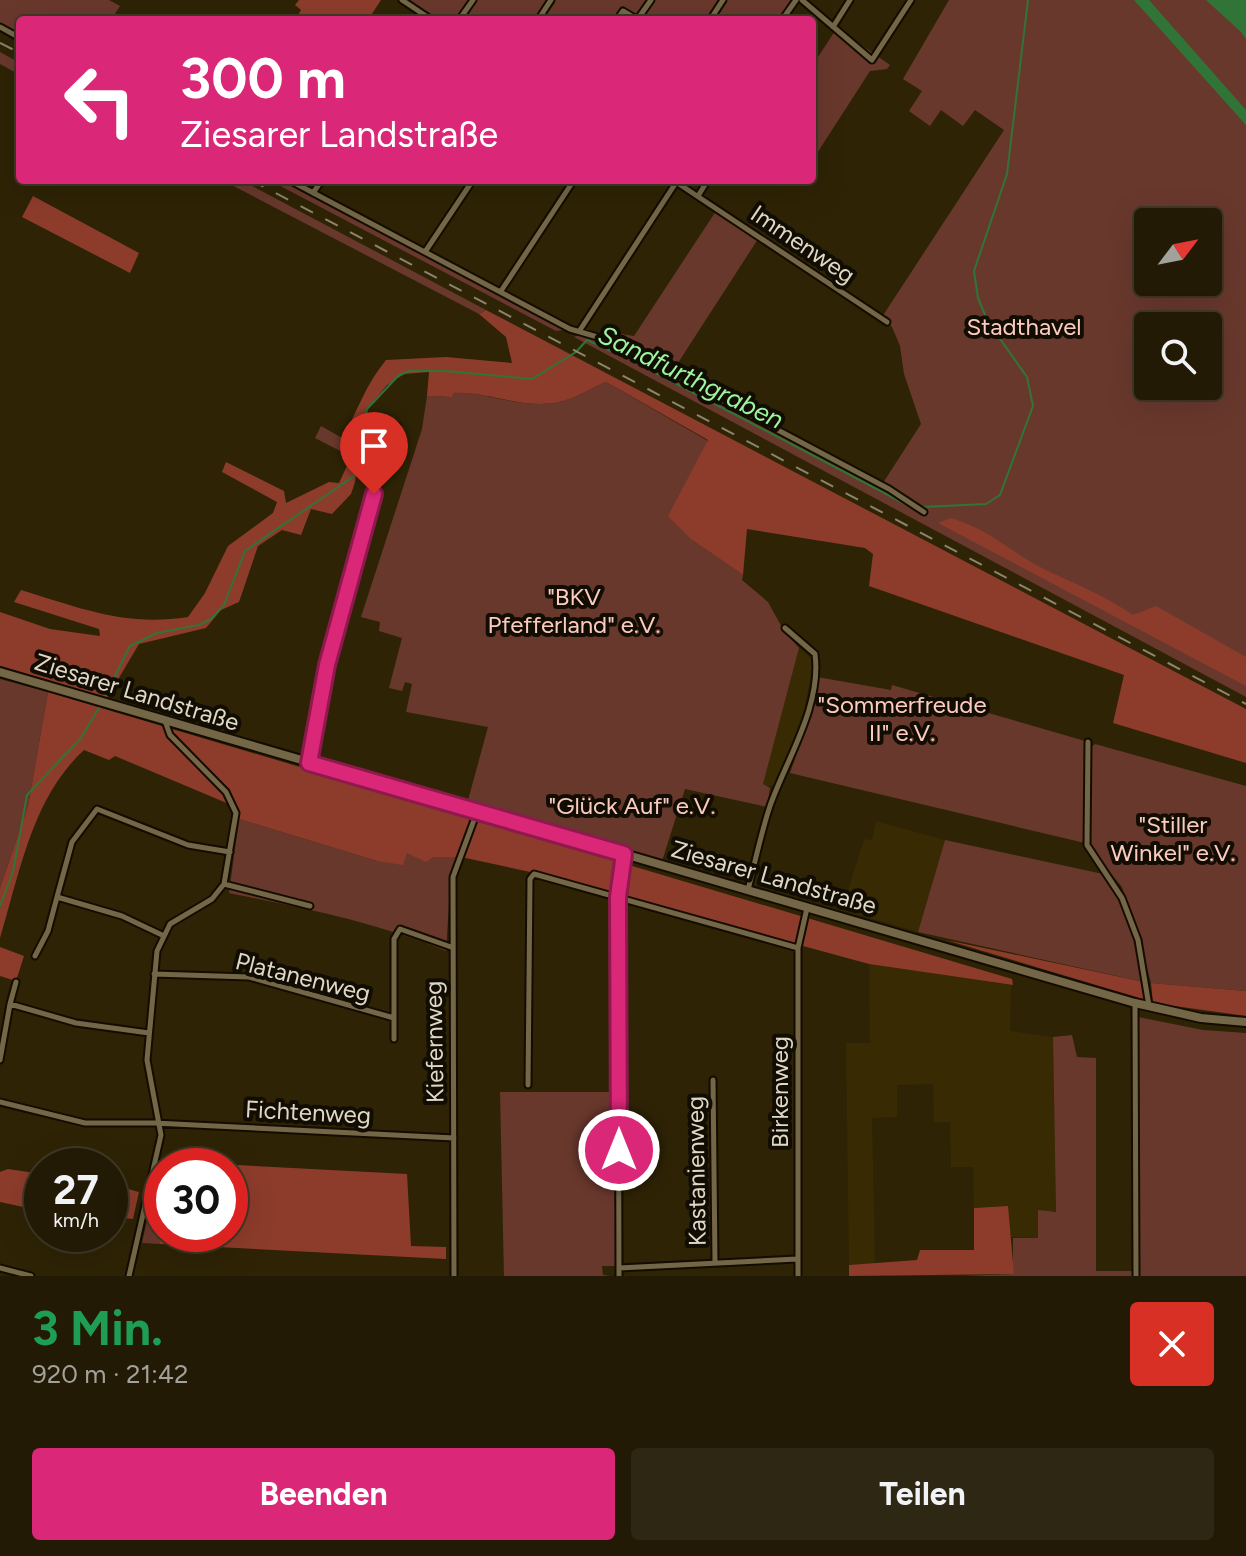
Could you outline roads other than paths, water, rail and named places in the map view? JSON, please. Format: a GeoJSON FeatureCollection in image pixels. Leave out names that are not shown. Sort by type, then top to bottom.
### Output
{"type":"FeatureCollection","features":[{"type":"Feature","properties":{"kind":"main road","name":"Ziesarer Landstraße"},"geometry":{"type":"LineString","coordinates":[[0,672],[1149,1007],[1246,1022]]}},
{"type":"Feature","properties":{"kind":"street"},"geometry":{"type":"LineString","coordinates":[[402,0],[425,16]]}},
{"type":"Feature","properties":{"kind":"street"},"geometry":{"type":"LineString","coordinates":[[785,16],[799,0],[813,16]]}},
{"type":"Feature","properties":{"kind":"street"},"geometry":{"type":"LineString","coordinates":[[833,27],[850,0]]}},
{"type":"Feature","properties":{"kind":"street"},"geometry":{"type":"LineString","coordinates":[[816,18],[833,27],[872,60],[911,0]]}},
{"type":"Feature","properties":{"kind":"street"},"geometry":{"type":"LineString","coordinates":[[296,184],[570,329],[608,340],[924,512]]}},
{"type":"Feature","properties":{"kind":"street"},"geometry":{"type":"LineString","coordinates":[[313,193],[319,184]]}},
{"type":"Feature","properties":{"kind":"street"},"geometry":{"type":"LineString","coordinates":[[425,252],[470,184]]}},
{"type":"Feature","properties":{"kind":"street"},"geometry":{"type":"LineString","coordinates":[[501,291],[571,184]]}},
{"type":"Feature","properties":{"kind":"street"},"geometry":{"type":"LineString","coordinates":[[580,331],[673,184]]}},
{"type":"Feature","properties":{"kind":"street","name":"Immenweg"},"geometry":{"type":"LineString","coordinates":[[680,184],[887,322]]}},
{"type":"Feature","properties":{"kind":"street"},"geometry":{"type":"LineString","coordinates":[[698,196],[706,184]]}},
{"type":"Feature","properties":{"kind":"street"},"geometry":{"type":"LineString","coordinates":[[309,763],[327,665],[357,549],[397,426]]}},
{"type":"Feature","properties":{"kind":"street"},"geometry":{"type":"LineString","coordinates":[[748,891],[770,805],[804,723],[814,674],[815,654],[785,628]]}},
{"type":"Feature","properties":{"kind":"street"},"geometry":{"type":"LineString","coordinates":[[129,1276],[156,1161],[160,1124],[147,1070],[154,974],[162,935],[176,919],[212,899],[224,884],[236,813],[233,803],[170,735],[165,721]]}},
{"type":"Feature","properties":{"kind":"street"},"geometry":{"type":"LineString","coordinates":[[1088,742],[1087,845],[1122,898],[1138,940],[1149,1007]]}},
{"type":"Feature","properties":{"kind":"street"},"geometry":{"type":"LineString","coordinates":[[35,956],[48,931],[72,842],[97,809],[188,845],[230,852]]}},
{"type":"Feature","properties":{"kind":"street","name":"Kiefernweg"},"geometry":{"type":"LineString","coordinates":[[454,1276],[451,947],[455,867],[477,812]]}},
{"type":"Feature","properties":{"kind":"street"},"geometry":{"type":"LineString","coordinates":[[619,1276],[618,897],[624,854]]}},
{"type":"Feature","properties":{"kind":"street"},"geometry":{"type":"LineString","coordinates":[[528,1085],[530,879],[534,874],[798,948]]}},
{"type":"Feature","properties":{"kind":"street"},"geometry":{"type":"LineString","coordinates":[[224,884],[310,906]]}},
{"type":"Feature","properties":{"kind":"street"},"geometry":{"type":"LineString","coordinates":[[57,897],[117,914],[162,935]]}},
{"type":"Feature","properties":{"kind":"street","name":"Birkenweg"},"geometry":{"type":"LineString","coordinates":[[798,1276],[798,948],[807,908]]}},
{"type":"Feature","properties":{"kind":"street"},"geometry":{"type":"LineString","coordinates":[[394,1039],[394,939],[400,929],[451,947]]}},
{"type":"Feature","properties":{"kind":"street","name":"Platanenweg"},"geometry":{"type":"LineString","coordinates":[[154,974],[249,977],[394,1018]]}},
{"type":"Feature","properties":{"kind":"street"},"geometry":{"type":"LineString","coordinates":[[0,1060],[16,982]]}},
{"type":"Feature","properties":{"kind":"street"},"geometry":{"type":"LineString","coordinates":[[1135,1003],[1136,1276]]}},
{"type":"Feature","properties":{"kind":"street"},"geometry":{"type":"LineString","coordinates":[[10,1004],[76,1023],[149,1033]]}},
{"type":"Feature","properties":{"kind":"street","name":"Kastanienweg"},"geometry":{"type":"LineString","coordinates":[[713,1080],[715,1262]]}},
{"type":"Feature","properties":{"kind":"street","name":"Fichtenweg"},"geometry":{"type":"LineString","coordinates":[[0,1102],[85,1123],[454,1138]]}},
{"type":"Feature","properties":{"kind":"street","name":"Kastanienweg"},"geometry":{"type":"LineString","coordinates":[[619,1268],[797,1259]]}},
{"type":"Feature","properties":{"kind":"street"},"geometry":{"type":"LineString","coordinates":[[0,1268],[31,1276]]}},
{"type":"Feature","properties":{"kind":"waterway","name":"Sandfurthgraben"},"geometry":{"type":"LineString","coordinates":[[922,507],[986,504],[1000,495],[1033,406],[1027,377],[988,322],[978,298],[974,271],[1007,174],[1028,0]]}},
{"type":"Feature","properties":{"kind":"waterway","name":"Sandfurthgraben"},"geometry":{"type":"LineString","coordinates":[[103,700],[130,646],[157,633],[199,625],[211,619],[224,605],[245,551],[354,476],[367,409],[398,376],[409,371],[532,379],[576,352],[587,340],[635,362],[911,507]]}},
{"type":"Feature","properties":{"kind":"waterway","name":"Sandfurthgraben"},"geometry":{"type":"LineString","coordinates":[[0,906],[13,872],[27,795],[81,738],[100,706]]}},
{"type":"Feature","properties":{"kind":"railway"},"geometry":{"type":"LineString","coordinates":[[0,43],[16,51]]}},
{"type":"Feature","properties":{"kind":"railway"},"geometry":{"type":"LineString","coordinates":[[259,184],[1246,704]]}},
{"type":"Feature","properties":{"kind":"park label","name":"Stadthavel"},"geometry":{"type":"Point","coordinates":[1024,326]}},
{"type":"Feature","properties":{"kind":"park label","name":"\"BKV Pfefferland\" e.V."},"geometry":{"type":"Point","coordinates":[574,610]}},
{"type":"Feature","properties":{"kind":"park label","name":"\"Sommerfreude II\" e.V."},"geometry":{"type":"Point","coordinates":[902,718]}},
{"type":"Feature","properties":{"kind":"park label","name":"\"Glück Auf\" e.V."},"geometry":{"type":"Point","coordinates":[632,805]}},
{"type":"Feature","properties":{"kind":"park label","name":"\"Stiller Winkel\" e.V."},"geometry":{"type":"Point","coordinates":[1173,838]}}]}
